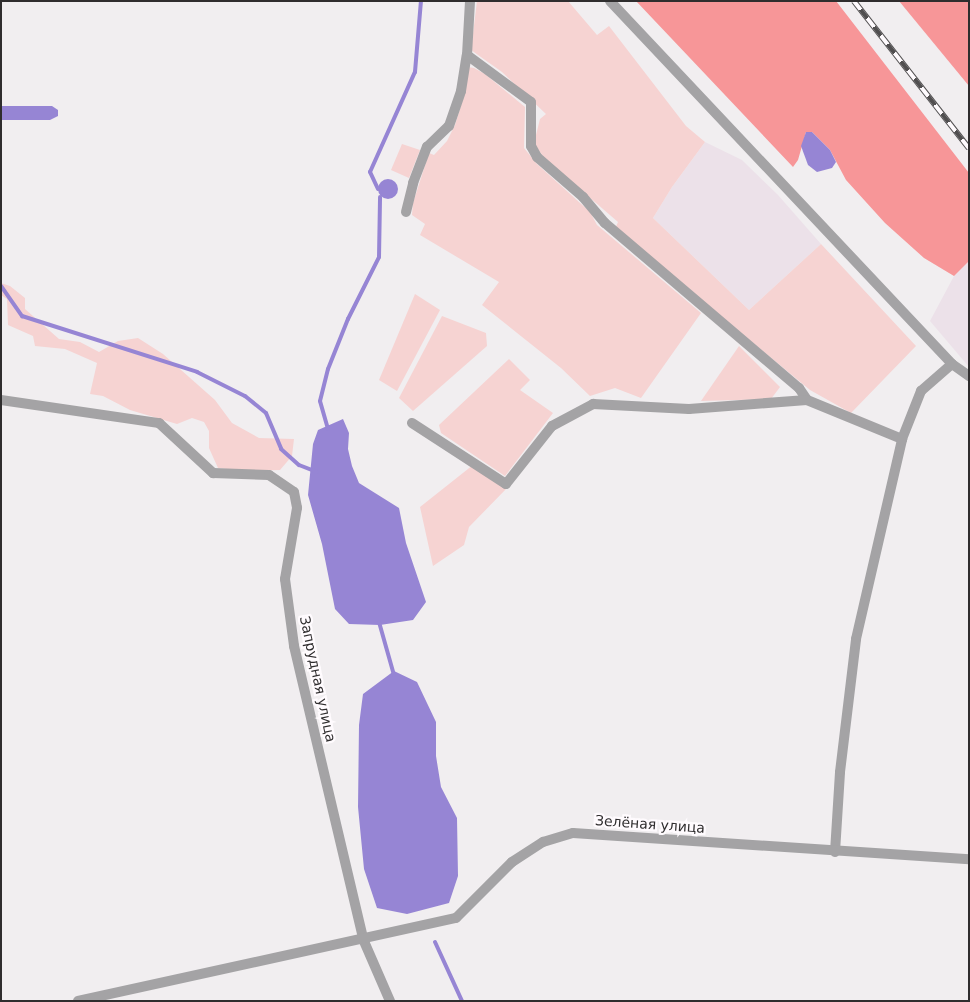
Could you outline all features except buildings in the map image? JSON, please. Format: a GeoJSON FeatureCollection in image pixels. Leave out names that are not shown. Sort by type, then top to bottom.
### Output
{"type":"FeatureCollection","features":[{"type":"Feature","properties":{"kind":"street"},"geometry":{"type":"LineString","coordinates":[[406,212],[413,183],[427,147],[449,126],[460,91],[467,55],[470,1]]}},
{"type":"Feature","properties":{"kind":"street"},"geometry":{"type":"LineString","coordinates":[[610,1],[952,364],[969,376]]}},
{"type":"Feature","properties":{"kind":"street"},"geometry":{"type":"LineString","coordinates":[[467,55],[530,102],[531,146],[537,157],[583,196],[605,223],[799,388],[807,400]]}},
{"type":"Feature","properties":{"kind":"street"},"geometry":{"type":"LineString","coordinates":[[835,852],[840,772],[856,639],[902,439],[921,391],[952,364]]}},
{"type":"Feature","properties":{"kind":"street","name":"Запрудная улица"},"geometry":{"type":"LineString","coordinates":[[1,400],[159,423],[213,473],[269,475],[294,492],[297,508],[285,579],[294,646],[363,939],[390,1001]]}},
{"type":"Feature","properties":{"kind":"street"},"geometry":{"type":"LineString","coordinates":[[412,423],[506,484],[552,426],[593,404],[689,410],[807,400],[902,439]]}},
{"type":"Feature","properties":{"kind":"street","name":"Зелёная улица"},"geometry":{"type":"LineString","coordinates":[[78,1001],[456,918],[512,862],[543,842],[573,832],[835,852],[969,859]]}},
{"type":"Feature","properties":{"kind":"shaded area"},"geometry":{"type":"Polygon","coordinates":[[[477,1],[568,1],[597,35],[609,26],[686,126],[705,142],[672,187],[653,218],[749,310],[821,244],[916,346],[851,413],[810,390],[615,229],[618,222],[544,158],[534,143],[540,119],[546,114],[502,72],[471,50],[477,1]]]}},
{"type":"Feature","properties":{"kind":"shaded area"},"geometry":{"type":"Polygon","coordinates":[[[636,1],[836,1],[969,173],[969,261],[954,276],[924,258],[885,223],[846,180],[830,150],[812,132],[806,132],[798,160],[793,167],[636,1]]]}},
{"type":"Feature","properties":{"kind":"shaded area"},"geometry":{"type":"Polygon","coordinates":[[[899,1],[969,1],[969,86],[899,1]]]}},
{"type":"Feature","properties":{"kind":"shaded area"},"geometry":{"type":"Polygon","coordinates":[[[468,67],[485,74],[525,107],[524,148],[537,164],[590,212],[597,225],[701,313],[641,398],[615,388],[590,396],[561,368],[482,305],[499,282],[420,235],[425,224],[412,215],[413,203],[429,153],[434,155],[447,141],[455,125],[463,99],[468,67]]]}},
{"type":"Feature","properties":{"kind":"shaded area"},"geometry":{"type":"Polygon","coordinates":[[[1,106],[52,106],[58,110],[58,116],[50,120],[1,120],[1,106]]]}},
{"type":"Feature","properties":{"kind":"shaded area"},"geometry":{"type":"Polygon","coordinates":[[[806,132],[812,132],[830,150],[836,162],[832,168],[817,172],[808,165],[801,146],[806,132]]]}},
{"type":"Feature","properties":{"kind":"shaded area"},"geometry":{"type":"Polygon","coordinates":[[[705,142],[742,160],[778,195],[821,244],[749,310],[653,218],[672,187],[705,142]]]}},
{"type":"Feature","properties":{"kind":"shaded area"},"geometry":{"type":"Polygon","coordinates":[[[402,144],[420,150],[409,178],[391,170],[402,144]]]}},
{"type":"Feature","properties":{"kind":"shaded area"},"geometry":{"type":"Polygon","coordinates":[[[388,179],[395,182],[398,189],[395,196],[388,199],[381,196],[378,189],[381,182],[388,179]]]}},
{"type":"Feature","properties":{"kind":"shaded area"},"geometry":{"type":"Polygon","coordinates":[[[969,261],[969,367],[930,321],[954,276],[969,261]]]}},
{"type":"Feature","properties":{"kind":"shaded area"},"geometry":{"type":"Polygon","coordinates":[[[1,283],[10,286],[25,298],[25,309],[59,339],[80,342],[99,352],[118,341],[138,338],[163,354],[215,400],[232,423],[259,438],[294,439],[292,456],[280,470],[245,471],[218,468],[209,448],[209,431],[204,422],[192,418],[177,424],[130,410],[103,396],[90,394],[97,363],[65,349],[35,346],[33,336],[8,325],[7,299],[1,295],[1,283]]]}},
{"type":"Feature","properties":{"kind":"shaded area"},"geometry":{"type":"Polygon","coordinates":[[[415,294],[440,310],[397,391],[379,380],[415,294]]]}},
{"type":"Feature","properties":{"kind":"shaded area"},"geometry":{"type":"Polygon","coordinates":[[[442,316],[486,333],[487,346],[413,411],[399,398],[442,316]]]}},
{"type":"Feature","properties":{"kind":"shaded area"},"geometry":{"type":"Polygon","coordinates":[[[739,346],[780,387],[771,399],[701,401],[739,346]]]}},
{"type":"Feature","properties":{"kind":"shaded area"},"geometry":{"type":"Polygon","coordinates":[[[509,359],[530,380],[520,390],[553,413],[505,476],[441,433],[439,425],[509,359]]]}},
{"type":"Feature","properties":{"kind":"shaded area"},"geometry":{"type":"Polygon","coordinates":[[[343,419],[349,433],[348,449],[352,466],[359,483],[399,508],[406,543],[426,602],[413,620],[380,625],[349,624],[335,609],[322,544],[308,495],[313,444],[318,430],[343,419]]]}},
{"type":"Feature","properties":{"kind":"shaded area"},"geometry":{"type":"Polygon","coordinates":[[[473,465],[507,488],[469,527],[464,545],[433,566],[420,507],[473,465]]]}},
{"type":"Feature","properties":{"kind":"shaded area"},"geometry":{"type":"Polygon","coordinates":[[[394,671],[417,682],[436,722],[436,756],[441,787],[457,818],[458,876],[449,903],[407,914],[377,908],[364,869],[358,807],[359,725],[363,694],[394,671]]]}},
{"type":"Feature","properties":{"kind":"waterway"},"geometry":{"type":"LineString","coordinates":[[378,189],[370,172],[415,72],[421,1]]}},
{"type":"Feature","properties":{"kind":"waterway"},"geometry":{"type":"LineString","coordinates":[[328,429],[320,401],[328,369],[348,319],[379,257],[380,197]]}},
{"type":"Feature","properties":{"kind":"waterway"},"geometry":{"type":"LineString","coordinates":[[1,286],[22,316],[197,372],[245,396],[266,413],[281,449],[299,465],[317,472]]}},
{"type":"Feature","properties":{"kind":"waterway"},"geometry":{"type":"LineString","coordinates":[[379,622],[394,675]]}},
{"type":"Feature","properties":{"kind":"waterway"},"geometry":{"type":"LineString","coordinates":[[435,942],[462,1001]]}},
{"type":"Feature","properties":{"kind":"railway"},"geometry":{"type":"LineString","coordinates":[[854,1],[969,148]]}}]}
